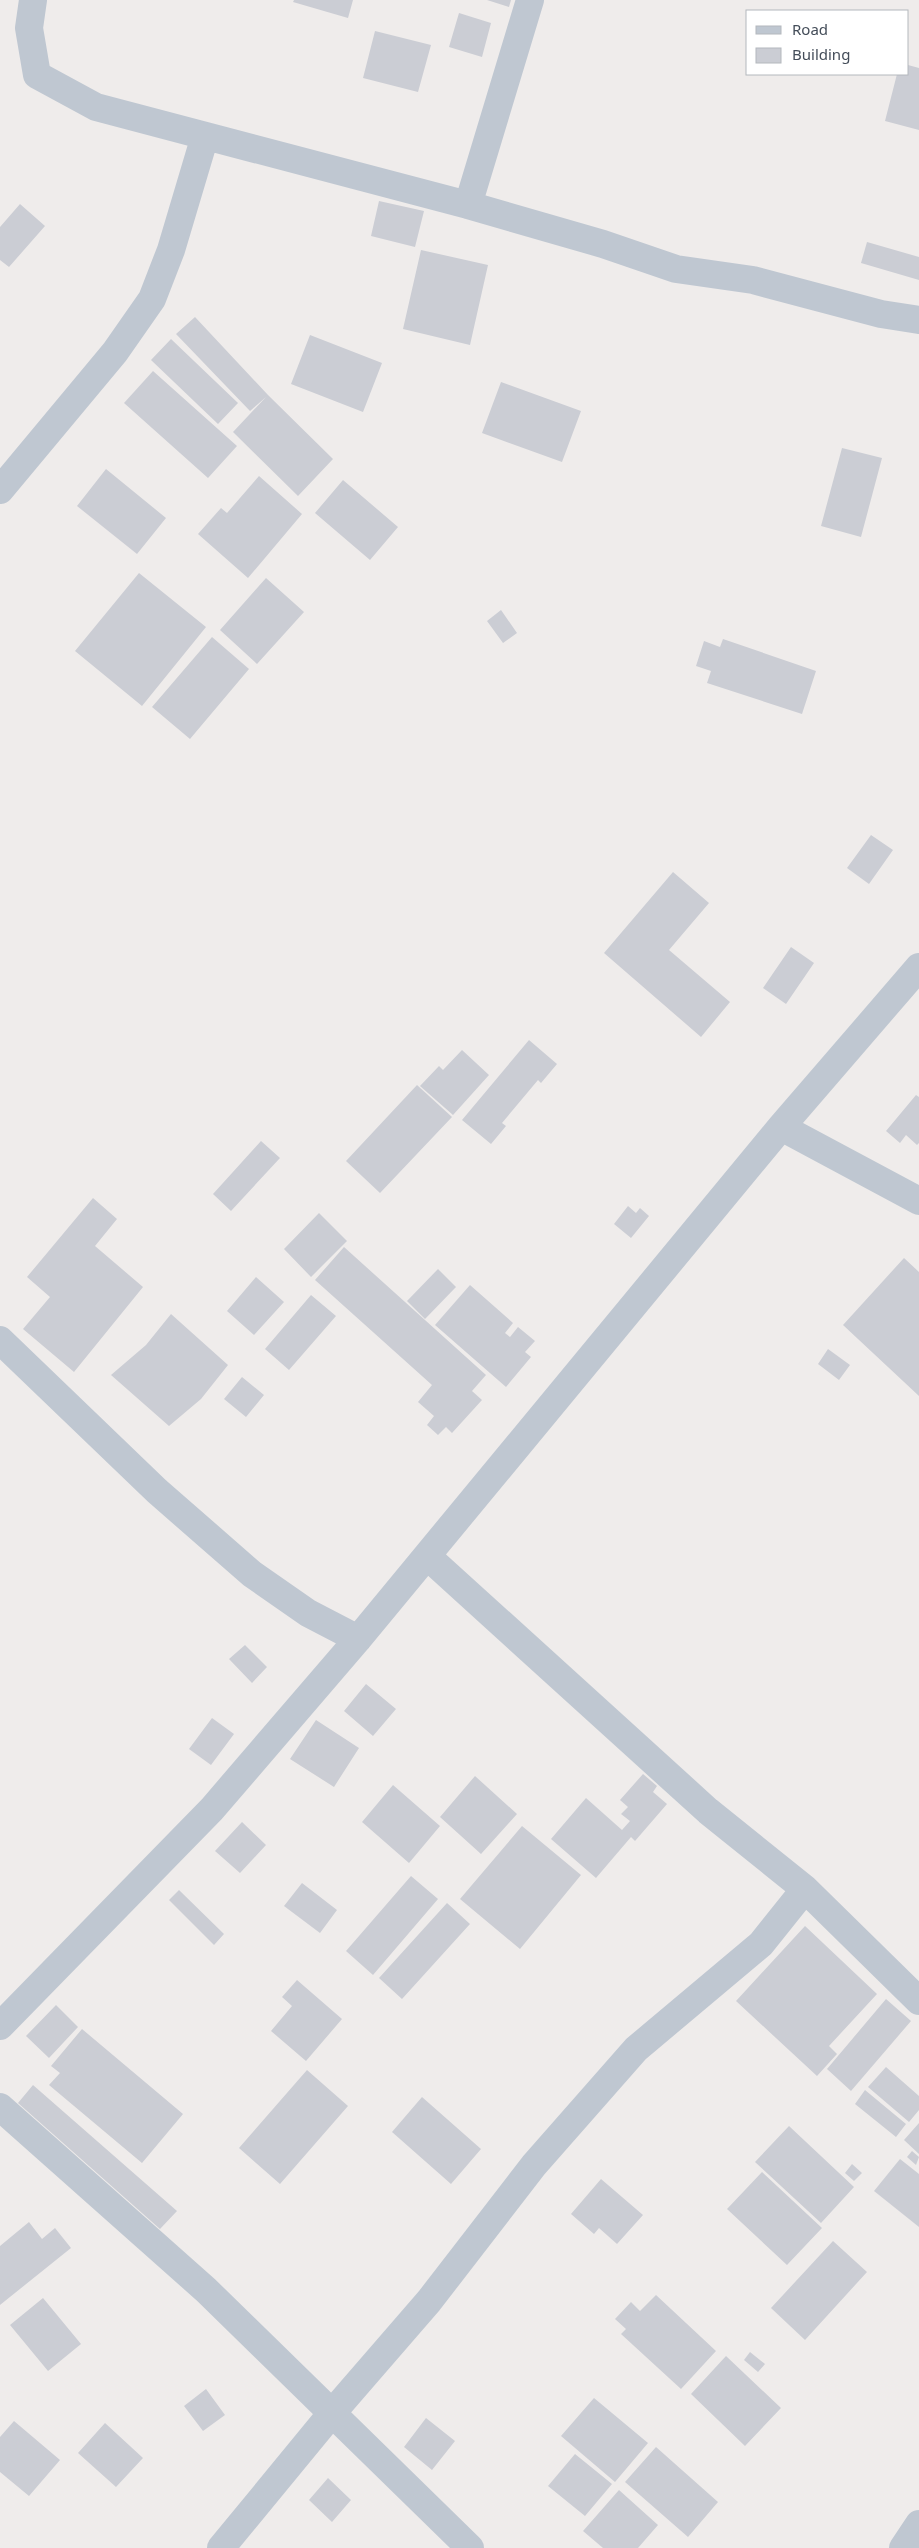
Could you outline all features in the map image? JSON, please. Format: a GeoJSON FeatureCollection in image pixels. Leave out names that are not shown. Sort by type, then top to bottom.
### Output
{"type":"FeatureCollection","features":[{"type":"Feature","properties":{"kind":"street"},"geometry":{"type":"LineString","coordinates":[[33,0],[29,28],[37,75],[96,108],[468,205],[603,244],[676,269],[753,280],[881,314],[919,320]]}},
{"type":"Feature","properties":{"kind":"street"},"geometry":{"type":"LineString","coordinates":[[468,205],[530,0]]}},
{"type":"Feature","properties":{"kind":"street"},"geometry":{"type":"LineString","coordinates":[[0,490],[115,352],[152,299],[171,250],[205,136]]}},
{"type":"Feature","properties":{"kind":"street"},"geometry":{"type":"LineString","coordinates":[[0,2026],[212,1809],[358,1639],[781,1127],[919,967]]}},
{"type":"Feature","properties":{"kind":"street"},"geometry":{"type":"LineString","coordinates":[[781,1127],[919,1201]]}},
{"type":"Feature","properties":{"kind":"street"},"geometry":{"type":"LineString","coordinates":[[0,1340],[157,1491],[252,1574],[308,1613],[358,1639]]}},
{"type":"Feature","properties":{"kind":"street"},"geometry":{"type":"LineString","coordinates":[[427,1556],[708,1811],[805,1889],[919,2001]]}},
{"type":"Feature","properties":{"kind":"street"},"geometry":{"type":"LineString","coordinates":[[221,2548],[332,2413],[429,2301],[534,2165],[636,2049],[761,1944],[805,1889]]}},
{"type":"Feature","properties":{"kind":"street"},"geometry":{"type":"LineString","coordinates":[[0,2107],[206,2290],[470,2548]]}},
{"type":"Feature","properties":{"kind":"street"},"geometry":{"type":"LineString","coordinates":[[903,2548],[919,2524]]}},
{"type":"Feature","properties":{"kind":"building"},"geometry":{"type":"Polygon","coordinates":[[[294,0],[353,0],[348,18],[293,2],[294,0]]]}},
{"type":"Feature","properties":{"kind":"building"},"geometry":{"type":"Polygon","coordinates":[[[487,0],[511,0],[509,7],[487,0]]]}},
{"type":"Feature","properties":{"kind":"building"},"geometry":{"type":"Polygon","coordinates":[[[459,13],[491,23],[482,57],[449,47],[459,13]]]}},
{"type":"Feature","properties":{"kind":"building"},"geometry":{"type":"Polygon","coordinates":[[[375,31],[431,45],[418,92],[363,78],[375,31]]]}},
{"type":"Feature","properties":{"kind":"building"},"geometry":{"type":"Polygon","coordinates":[[[909,65],[919,68],[919,130],[885,121],[897,75],[909,75],[909,65]]]}},
{"type":"Feature","properties":{"kind":"building"},"geometry":{"type":"Polygon","coordinates":[[[379,201],[424,211],[415,247],[371,236],[379,201]]]}},
{"type":"Feature","properties":{"kind":"building"},"geometry":{"type":"Polygon","coordinates":[[[20,204],[45,226],[9,267],[0,260],[0,227],[20,204]]]}},
{"type":"Feature","properties":{"kind":"building"},"geometry":{"type":"Polygon","coordinates":[[[867,242],[919,257],[919,280],[861,263],[867,242]]]}},
{"type":"Feature","properties":{"kind":"building"},"geometry":{"type":"Polygon","coordinates":[[[421,250],[488,265],[470,345],[403,329],[421,250]]]}},
{"type":"Feature","properties":{"kind":"building"},"geometry":{"type":"Polygon","coordinates":[[[195,317],[268,395],[333,459],[298,496],[233,432],[266,397],[250,411],[176,334],[195,317]]]}},
{"type":"Feature","properties":{"kind":"building"},"geometry":{"type":"Polygon","coordinates":[[[310,335],[382,363],[363,412],[291,384],[310,335]]]}},
{"type":"Feature","properties":{"kind":"building"},"geometry":{"type":"Polygon","coordinates":[[[171,339],[238,403],[218,424],[151,360],[171,339]]]}},
{"type":"Feature","properties":{"kind":"building"},"geometry":{"type":"Polygon","coordinates":[[[153,371],[237,446],[208,478],[124,403],[153,371]]]}},
{"type":"Feature","properties":{"kind":"building"},"geometry":{"type":"Polygon","coordinates":[[[501,382],[581,411],[562,462],[482,433],[501,382]]]}},
{"type":"Feature","properties":{"kind":"building"},"geometry":{"type":"Polygon","coordinates":[[[842,448],[882,458],[861,537],[821,526],[842,448]]]}},
{"type":"Feature","properties":{"kind":"building"},"geometry":{"type":"Polygon","coordinates":[[[106,469],[166,518],[137,554],[77,506],[106,469]]]}},
{"type":"Feature","properties":{"kind":"building"},"geometry":{"type":"Polygon","coordinates":[[[259,476],[302,514],[248,578],[198,534],[221,508],[227,513],[259,476]]]}},
{"type":"Feature","properties":{"kind":"building"},"geometry":{"type":"Polygon","coordinates":[[[343,480],[398,527],[370,560],[315,513],[343,480]]]}},
{"type":"Feature","properties":{"kind":"building"},"geometry":{"type":"Polygon","coordinates":[[[139,573],[206,627],[142,706],[75,651],[139,573]]]}},
{"type":"Feature","properties":{"kind":"building"},"geometry":{"type":"Polygon","coordinates":[[[266,578],[304,612],[257,664],[220,630],[266,578]]]}},
{"type":"Feature","properties":{"kind":"building"},"geometry":{"type":"Polygon","coordinates":[[[501,610],[517,633],[503,643],[487,621],[501,610]]]}},
{"type":"Feature","properties":{"kind":"building"},"geometry":{"type":"Polygon","coordinates":[[[212,637],[249,669],[190,739],[152,707],[212,637]]]}},
{"type":"Feature","properties":{"kind":"building"},"geometry":{"type":"Polygon","coordinates":[[[723,639],[816,671],[802,714],[707,683],[711,671],[696,666],[704,641],[720,647],[723,639]]]}},
{"type":"Feature","properties":{"kind":"building"},"geometry":{"type":"Polygon","coordinates":[[[871,835],[893,850],[869,884],[847,868],[871,835]]]}},
{"type":"Feature","properties":{"kind":"building"},"geometry":{"type":"Polygon","coordinates":[[[673,872],[709,903],[669,950],[730,1002],[701,1037],[604,953],[673,872]]]}},
{"type":"Feature","properties":{"kind":"building"},"geometry":{"type":"Polygon","coordinates":[[[791,947],[814,963],[786,1004],[763,988],[791,947]]]}},
{"type":"Feature","properties":{"kind":"building"},"geometry":{"type":"Polygon","coordinates":[[[529,1040],[557,1064],[541,1083],[538,1080],[502,1123],[506,1126],[491,1144],[462,1120],[529,1040]]]}},
{"type":"Feature","properties":{"kind":"building"},"geometry":{"type":"Polygon","coordinates":[[[462,1050],[489,1075],[453,1115],[420,1086],[439,1066],[443,1070],[462,1050]]]}},
{"type":"Feature","properties":{"kind":"building"},"geometry":{"type":"Polygon","coordinates":[[[417,1085],[452,1117],[380,1193],[346,1161],[417,1085]]]}},
{"type":"Feature","properties":{"kind":"building"},"geometry":{"type":"Polygon","coordinates":[[[916,1095],[919,1097],[919,1143],[917,1145],[906,1135],[900,1143],[886,1131],[916,1095]]]}},
{"type":"Feature","properties":{"kind":"building"},"geometry":{"type":"Polygon","coordinates":[[[261,1141],[280,1158],[231,1211],[213,1194],[261,1141]]]}},
{"type":"Feature","properties":{"kind":"building"},"geometry":{"type":"Polygon","coordinates":[[[93,1198],[117,1219],[95,1246],[143,1287],[74,1372],[23,1329],[50,1297],[27,1277],[93,1198]]]}},
{"type":"Feature","properties":{"kind":"building"},"geometry":{"type":"Polygon","coordinates":[[[628,1206],[636,1213],[640,1208],[649,1216],[631,1238],[614,1224],[628,1206]]]}},
{"type":"Feature","properties":{"kind":"building"},"geometry":{"type":"Polygon","coordinates":[[[319,1213],[347,1241],[311,1277],[284,1249],[319,1213]]]}},
{"type":"Feature","properties":{"kind":"building"},"geometry":{"type":"Polygon","coordinates":[[[344,1247],[486,1375],[472,1391],[482,1400],[452,1433],[446,1427],[438,1435],[427,1425],[434,1416],[418,1402],[432,1385],[315,1280],[344,1247]]]}},
{"type":"Feature","properties":{"kind":"building"},"geometry":{"type":"Polygon","coordinates":[[[904,1258],[919,1272],[919,1396],[843,1325],[904,1258]]]}},
{"type":"Feature","properties":{"kind":"building"},"geometry":{"type":"Polygon","coordinates":[[[438,1269],[456,1287],[425,1319],[407,1301],[438,1269]]]}},
{"type":"Feature","properties":{"kind":"building"},"geometry":{"type":"Polygon","coordinates":[[[256,1277],[284,1302],[254,1335],[227,1311],[256,1277]]]}},
{"type":"Feature","properties":{"kind":"building"},"geometry":{"type":"Polygon","coordinates":[[[470,1285],[513,1323],[505,1333],[510,1337],[518,1327],[535,1341],[525,1352],[531,1357],[506,1387],[435,1325],[470,1285]]]}},
{"type":"Feature","properties":{"kind":"building"},"geometry":{"type":"Polygon","coordinates":[[[311,1295],[336,1316],[289,1370],[265,1349],[311,1295]]]}},
{"type":"Feature","properties":{"kind":"building"},"geometry":{"type":"Polygon","coordinates":[[[171,1314],[228,1365],[201,1399],[169,1426],[111,1375],[146,1345],[171,1314]]]}},
{"type":"Feature","properties":{"kind":"building"},"geometry":{"type":"Polygon","coordinates":[[[828,1349],[850,1365],[839,1380],[818,1364],[828,1349]]]}},
{"type":"Feature","properties":{"kind":"building"},"geometry":{"type":"Polygon","coordinates":[[[242,1377],[264,1395],[246,1417],[224,1399],[242,1377]]]}},
{"type":"Feature","properties":{"kind":"building"},"geometry":{"type":"Polygon","coordinates":[[[245,1645],[267,1667],[252,1683],[229,1659],[245,1645]]]}},
{"type":"Feature","properties":{"kind":"building"},"geometry":{"type":"Polygon","coordinates":[[[366,1684],[396,1709],[373,1736],[344,1711],[366,1684]]]}},
{"type":"Feature","properties":{"kind":"building"},"geometry":{"type":"Polygon","coordinates":[[[212,1718],[234,1734],[211,1765],[189,1749],[212,1718]]]}},
{"type":"Feature","properties":{"kind":"building"},"geometry":{"type":"Polygon","coordinates":[[[316,1720],[359,1748],[334,1787],[290,1759],[316,1720]]]}},
{"type":"Feature","properties":{"kind":"building"},"geometry":{"type":"Polygon","coordinates":[[[643,1774],[657,1786],[653,1792],[667,1804],[635,1841],[631,1837],[596,1878],[551,1839],[586,1798],[622,1830],[630,1821],[621,1814],[628,1807],[620,1800],[643,1774]]]}},
{"type":"Feature","properties":{"kind":"building"},"geometry":{"type":"Polygon","coordinates":[[[475,1776],[517,1814],[481,1854],[440,1817],[475,1776]]]}},
{"type":"Feature","properties":{"kind":"building"},"geometry":{"type":"Polygon","coordinates":[[[393,1785],[440,1826],[409,1863],[362,1822],[393,1785]]]}},
{"type":"Feature","properties":{"kind":"building"},"geometry":{"type":"Polygon","coordinates":[[[242,1822],[266,1845],[240,1873],[215,1851],[242,1822]]]}},
{"type":"Feature","properties":{"kind":"building"},"geometry":{"type":"Polygon","coordinates":[[[522,1826],[581,1875],[520,1949],[460,1899],[522,1826]]]}},
{"type":"Feature","properties":{"kind":"building"},"geometry":{"type":"Polygon","coordinates":[[[411,1876],[438,1899],[373,1975],[346,1951],[411,1876]]]}},
{"type":"Feature","properties":{"kind":"building"},"geometry":{"type":"Polygon","coordinates":[[[302,1883],[337,1910],[320,1933],[284,1906],[302,1883]]]}},
{"type":"Feature","properties":{"kind":"building"},"geometry":{"type":"Polygon","coordinates":[[[179,1890],[224,1934],[214,1945],[169,1900],[179,1890]]]}},
{"type":"Feature","properties":{"kind":"building"},"geometry":{"type":"Polygon","coordinates":[[[447,1903],[470,1924],[402,1999],[379,1978],[447,1903]]]}},
{"type":"Feature","properties":{"kind":"building"},"geometry":{"type":"Polygon","coordinates":[[[805,1926],[877,1994],[829,2046],[837,2054],[817,2076],[736,2001],[805,1926]]]}},
{"type":"Feature","properties":{"kind":"building"},"geometry":{"type":"Polygon","coordinates":[[[297,1980],[342,2019],[306,2061],[271,2031],[292,2006],[282,1997],[297,1980]]]}},
{"type":"Feature","properties":{"kind":"building"},"geometry":{"type":"Polygon","coordinates":[[[886,1999],[911,2021],[851,2091],[827,2069],[886,1999]]]}},
{"type":"Feature","properties":{"kind":"building"},"geometry":{"type":"Polygon","coordinates":[[[56,2005],[78,2027],[49,2058],[26,2036],[56,2005]]]}},
{"type":"Feature","properties":{"kind":"building"},"geometry":{"type":"Polygon","coordinates":[[[82,2029],[183,2114],[142,2163],[49,2085],[60,2073],[51,2066],[82,2029]]]}},
{"type":"Feature","properties":{"kind":"building"},"geometry":{"type":"Polygon","coordinates":[[[886,2067],[919,2096],[919,2110],[909,2122],[868,2087],[886,2067]]]}},
{"type":"Feature","properties":{"kind":"building"},"geometry":{"type":"Polygon","coordinates":[[[307,2070],[348,2106],[280,2184],[239,2148],[307,2070]]]}},
{"type":"Feature","properties":{"kind":"building"},"geometry":{"type":"Polygon","coordinates":[[[33,2085],[177,2211],[160,2229],[18,2103],[33,2085]]]}},
{"type":"Feature","properties":{"kind":"building"},"geometry":{"type":"Polygon","coordinates":[[[865,2090],[906,2124],[896,2137],[855,2104],[865,2090]]]}},
{"type":"Feature","properties":{"kind":"building"},"geometry":{"type":"Polygon","coordinates":[[[422,2097],[481,2149],[451,2184],[392,2132],[422,2097]]]}},
{"type":"Feature","properties":{"kind":"building"},"geometry":{"type":"Polygon","coordinates":[[[919,2123],[919,2154],[904,2140],[919,2123]]]}},
{"type":"Feature","properties":{"kind":"building"},"geometry":{"type":"Polygon","coordinates":[[[789,2126],[854,2187],[821,2223],[755,2162],[789,2126]]]}},
{"type":"Feature","properties":{"kind":"building"},"geometry":{"type":"Polygon","coordinates":[[[912,2151],[919,2157],[916,2165],[907,2157],[912,2151]]]}},
{"type":"Feature","properties":{"kind":"building"},"geometry":{"type":"Polygon","coordinates":[[[900,2159],[919,2174],[919,2227],[874,2191],[900,2159]]]}},
{"type":"Feature","properties":{"kind":"building"},"geometry":{"type":"Polygon","coordinates":[[[852,2164],[862,2173],[854,2181],[845,2173],[852,2164]]]}},
{"type":"Feature","properties":{"kind":"building"},"geometry":{"type":"Polygon","coordinates":[[[762,2172],[822,2228],[787,2265],[727,2209],[762,2172]]]}},
{"type":"Feature","properties":{"kind":"building"},"geometry":{"type":"Polygon","coordinates":[[[601,2179],[643,2215],[617,2244],[599,2228],[594,2234],[571,2214],[601,2179]]]}},
{"type":"Feature","properties":{"kind":"building"},"geometry":{"type":"Polygon","coordinates":[[[29,2222],[42,2239],[55,2228],[71,2248],[0,2305],[0,2246],[29,2222]]]}},
{"type":"Feature","properties":{"kind":"building"},"geometry":{"type":"Polygon","coordinates":[[[833,2241],[867,2272],[805,2340],[771,2308],[833,2241]]]}},
{"type":"Feature","properties":{"kind":"building"},"geometry":{"type":"Polygon","coordinates":[[[656,2295],[716,2351],[681,2389],[621,2334],[626,2329],[615,2319],[631,2302],[640,2311],[656,2295]]]}},
{"type":"Feature","properties":{"kind":"building"},"geometry":{"type":"Polygon","coordinates":[[[43,2298],[81,2344],[48,2371],[10,2325],[43,2298]]]}},
{"type":"Feature","properties":{"kind":"building"},"geometry":{"type":"Polygon","coordinates":[[[750,2352],[765,2364],[758,2372],[744,2360],[750,2352]]]}},
{"type":"Feature","properties":{"kind":"building"},"geometry":{"type":"Polygon","coordinates":[[[726,2356],[781,2408],[745,2446],[691,2394],[726,2356]]]}},
{"type":"Feature","properties":{"kind":"building"},"geometry":{"type":"Polygon","coordinates":[[[206,2389],[225,2415],[203,2431],[184,2406],[206,2389]]]}},
{"type":"Feature","properties":{"kind":"building"},"geometry":{"type":"Polygon","coordinates":[[[594,2398],[648,2443],[615,2482],[561,2436],[594,2398]]]}},
{"type":"Feature","properties":{"kind":"building"},"geometry":{"type":"Polygon","coordinates":[[[426,2418],[455,2441],[432,2470],[404,2447],[426,2418]]]}},
{"type":"Feature","properties":{"kind":"building"},"geometry":{"type":"Polygon","coordinates":[[[14,2421],[60,2460],[29,2496],[0,2472],[0,2437],[14,2421]]]}},
{"type":"Feature","properties":{"kind":"building"},"geometry":{"type":"Polygon","coordinates":[[[105,2423],[143,2458],[116,2487],[78,2453],[105,2423]]]}},
{"type":"Feature","properties":{"kind":"building"},"geometry":{"type":"Polygon","coordinates":[[[656,2447],[718,2502],[688,2537],[625,2482],[656,2447]]]}},
{"type":"Feature","properties":{"kind":"building"},"geometry":{"type":"Polygon","coordinates":[[[575,2454],[612,2484],[585,2516],[548,2486],[575,2454]]]}},
{"type":"Feature","properties":{"kind":"building"},"geometry":{"type":"Polygon","coordinates":[[[328,2478],[351,2500],[332,2522],[309,2500],[328,2478]]]}},
{"type":"Feature","properties":{"kind":"building"},"geometry":{"type":"Polygon","coordinates":[[[619,2490],[658,2525],[638,2548],[603,2548],[583,2531],[619,2490]]]}}]}
